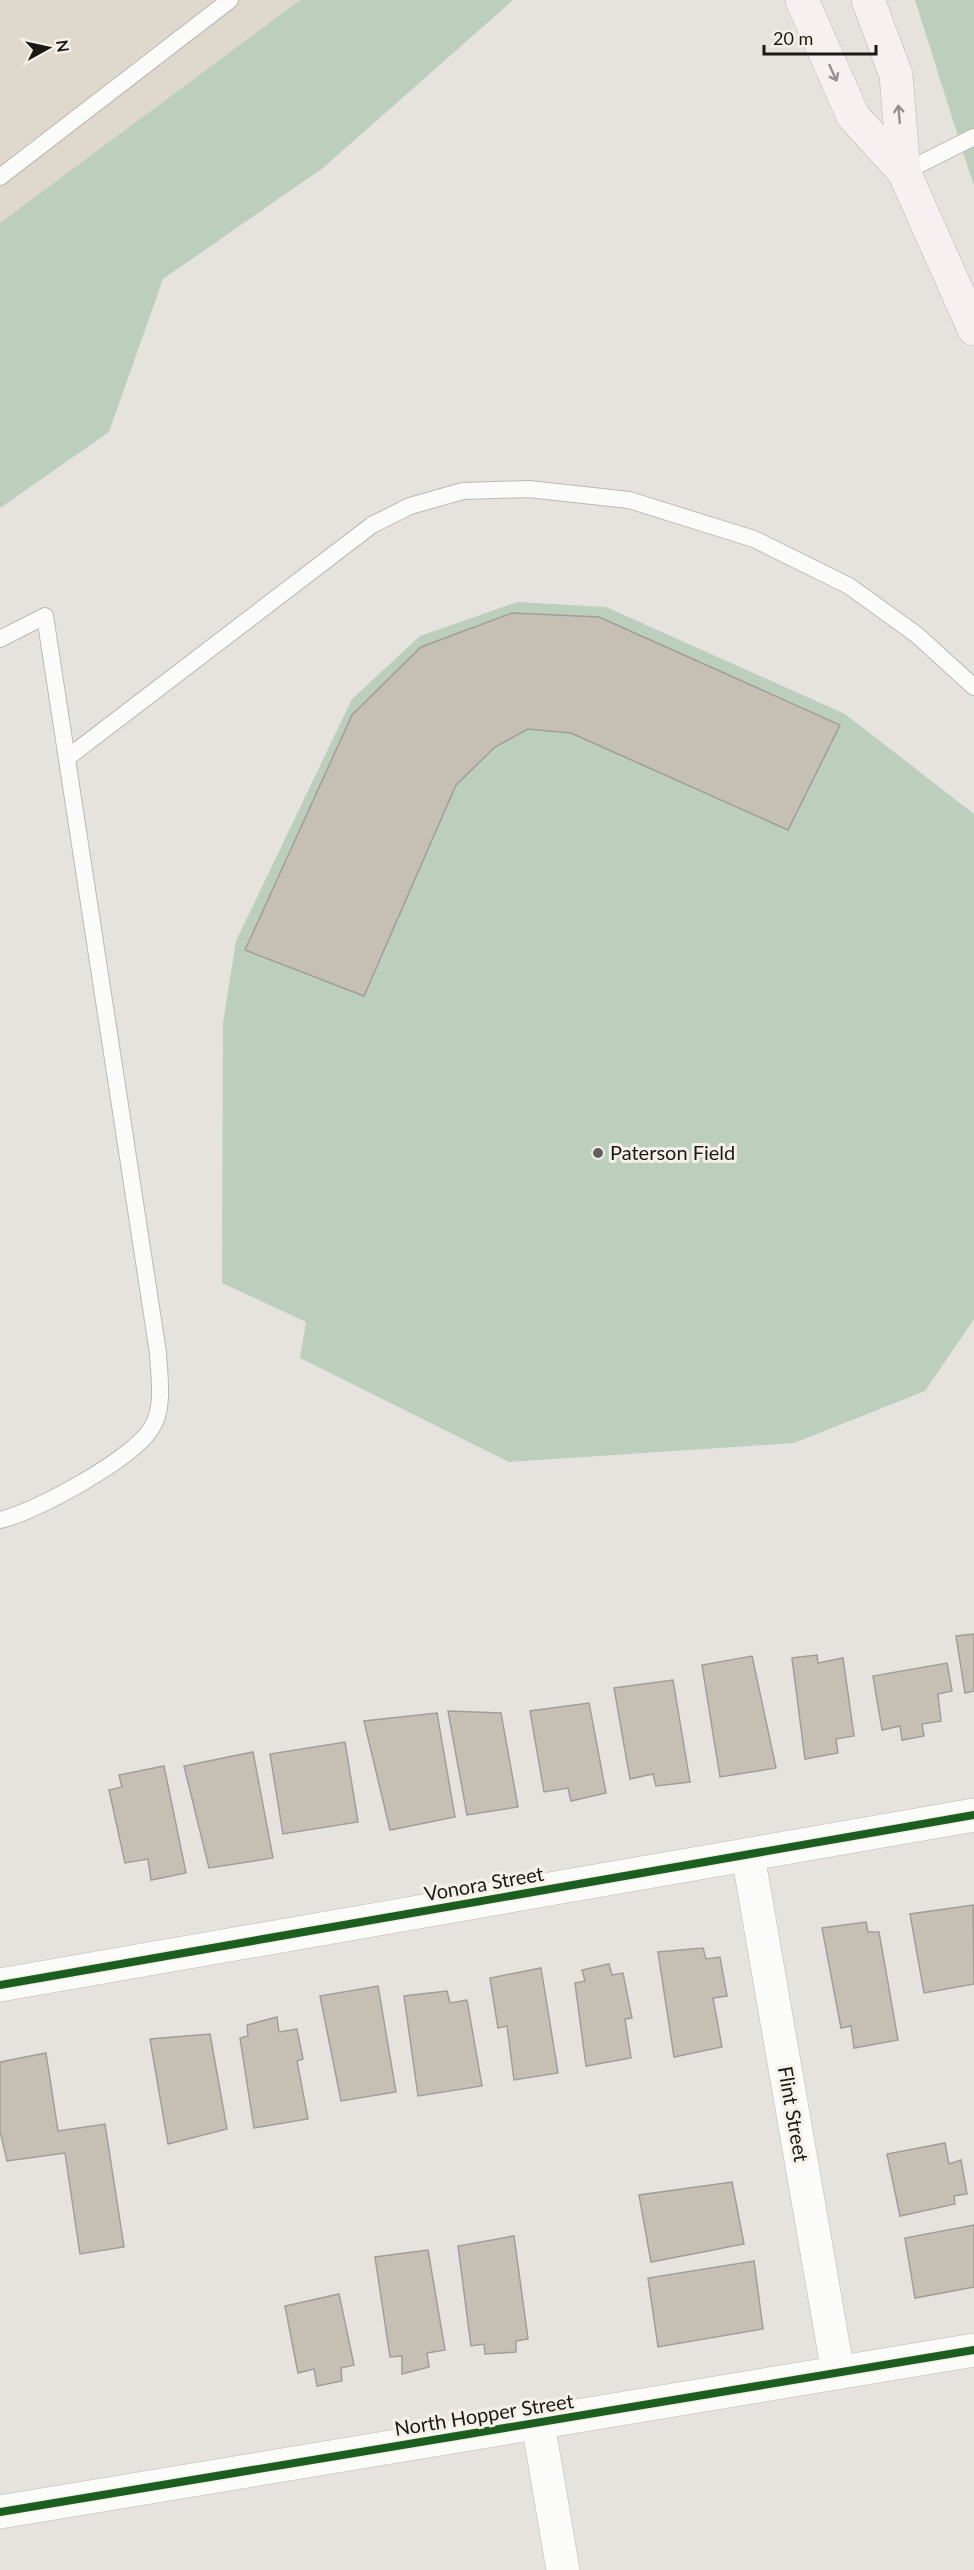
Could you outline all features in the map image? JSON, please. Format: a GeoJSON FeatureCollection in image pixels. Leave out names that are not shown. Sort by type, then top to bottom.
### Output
{"type":"FeatureCollection","features":[{"type":"Feature","properties":{"kind":"main road"},"geometry":{"type":"LineString","coordinates":[[802,0],[853,116],[904,172],[974,328]]}},
{"type":"Feature","properties":{"kind":"main road"},"geometry":{"type":"LineString","coordinates":[[868,0],[896,75],[904,172]]}},
{"type":"Feature","properties":{"kind":"street","name":"Vonora Street"},"geometry":{"type":"LineString","coordinates":[[0,1985],[974,1815]]}},
{"type":"Feature","properties":{"kind":"street","name":"Flint Street"},"geometry":{"type":"LineString","coordinates":[[748,1856],[838,2373]]}},
{"type":"Feature","properties":{"kind":"street","name":"North Hopper Street"},"geometry":{"type":"LineString","coordinates":[[0,2512],[974,2350]]}},
{"type":"Feature","properties":{"kind":"street"},"geometry":{"type":"LineString","coordinates":[[538,2423],[563,2570]]}},
{"type":"Feature","properties":{"kind":"lane"},"geometry":{"type":"LineString","coordinates":[[0,177],[230,0]]}},
{"type":"Feature","properties":{"kind":"lane"},"geometry":{"type":"LineString","coordinates":[[904,172],[974,137]]}},
{"type":"Feature","properties":{"kind":"lane"},"geometry":{"type":"LineString","coordinates":[[67,758],[372,525],[410,506],[463,491],[529,489],[628,500],[754,538],[849,586],[917,635],[974,687]]}},
{"type":"Feature","properties":{"kind":"lane"},"geometry":{"type":"LineString","coordinates":[[0,639],[45,616],[158,1353],[160,1398],[153,1428],[137,1447],[48,1502],[0,1520]]}},
{"type":"Feature","properties":{"kind":"shaded area"},"geometry":{"type":"Polygon","coordinates":[[[0,0],[300,0],[0,223],[0,0]]]}},
{"type":"Feature","properties":{"kind":"green space"},"geometry":{"type":"Polygon","coordinates":[[[300,0],[513,0],[323,168],[163,279],[109,432],[0,508],[0,223],[300,0]]]}},
{"type":"Feature","properties":{"kind":"green space"},"geometry":{"type":"Polygon","coordinates":[[[915,0],[974,0],[974,185],[969,171],[915,0]]]}},
{"type":"Feature","properties":{"kind":"green space","name":"Paterson Field"},"geometry":{"type":"Polygon","coordinates":[[[517,602],[606,607],[845,714],[974,814],[974,1319],[925,1391],[794,1443],[509,1462],[300,1358],[306,1322],[222,1283],[223,1023],[236,941],[352,699],[420,636],[517,602]]]}},
{"type":"Feature","properties":{"kind":"building"},"geometry":{"type":"Polygon","coordinates":[[[512,613],[599,617],[840,725],[788,830],[571,733],[528,729],[495,747],[456,785],[364,996],[245,950],[352,715],[421,647],[512,613]]]}},
{"type":"Feature","properties":{"kind":"building"},"geometry":{"type":"Polygon","coordinates":[[[974,1634],[974,1691],[965,1693],[956,1636],[974,1634]]]}},
{"type":"Feature","properties":{"kind":"building"},"geometry":{"type":"Polygon","coordinates":[[[817,1655],[818,1663],[843,1658],[854,1736],[836,1739],[838,1753],[805,1759],[792,1658],[817,1655]]]}},
{"type":"Feature","properties":{"kind":"building"},"geometry":{"type":"Polygon","coordinates":[[[752,1656],[776,1768],[720,1777],[702,1665],[752,1656]]]}},
{"type":"Feature","properties":{"kind":"building"},"geometry":{"type":"Polygon","coordinates":[[[947,1663],[952,1691],[938,1694],[941,1721],[922,1724],[924,1736],[902,1740],[900,1726],[882,1730],[873,1676],[947,1663]]]}},
{"type":"Feature","properties":{"kind":"building"},"geometry":{"type":"Polygon","coordinates":[[[673,1680],[690,1782],[656,1786],[653,1774],[630,1779],[614,1688],[673,1680]]]}},
{"type":"Feature","properties":{"kind":"building"},"geometry":{"type":"Polygon","coordinates":[[[589,1703],[606,1793],[571,1801],[568,1788],[544,1792],[530,1711],[589,1703]]]}},
{"type":"Feature","properties":{"kind":"building"},"geometry":{"type":"Polygon","coordinates":[[[448,1711],[501,1713],[518,1807],[467,1815],[448,1711]]]}},
{"type":"Feature","properties":{"kind":"building"},"geometry":{"type":"Polygon","coordinates":[[[437,1713],[455,1817],[390,1830],[364,1721],[437,1713]]]}},
{"type":"Feature","properties":{"kind":"building"},"geometry":{"type":"Polygon","coordinates":[[[345,1742],[358,1822],[283,1834],[270,1754],[345,1742]]]}},
{"type":"Feature","properties":{"kind":"building"},"geometry":{"type":"Polygon","coordinates":[[[253,1752],[273,1858],[209,1868],[184,1766],[253,1752]]]}},
{"type":"Feature","properties":{"kind":"building"},"geometry":{"type":"Polygon","coordinates":[[[164,1766],[186,1873],[151,1880],[148,1859],[125,1863],[109,1790],[122,1787],[119,1775],[164,1766]]]}},
{"type":"Feature","properties":{"kind":"building"},"geometry":{"type":"Polygon","coordinates":[[[973,1905],[974,1984],[924,1993],[910,1914],[973,1905]]]}},
{"type":"Feature","properties":{"kind":"building"},"geometry":{"type":"Polygon","coordinates":[[[866,1922],[868,1932],[879,1932],[898,2040],[854,2048],[851,2026],[841,2028],[822,1928],[866,1922]]]}},
{"type":"Feature","properties":{"kind":"building"},"geometry":{"type":"Polygon","coordinates":[[[703,1948],[706,1959],[720,1957],[727,1996],[713,1998],[722,2047],[674,2057],[658,1952],[703,1948]]]}},
{"type":"Feature","properties":{"kind":"building"},"geometry":{"type":"Polygon","coordinates":[[[609,1964],[612,1975],[623,1973],[632,2018],[625,2019],[631,2058],[586,2066],[575,1983],[585,1981],[582,1970],[609,1964]]]}},
{"type":"Feature","properties":{"kind":"building"},"geometry":{"type":"Polygon","coordinates":[[[541,1968],[558,2073],[514,2080],[507,2026],[498,2028],[490,1978],[541,1968]]]}},
{"type":"Feature","properties":{"kind":"building"},"geometry":{"type":"Polygon","coordinates":[[[378,1986],[396,2092],[341,2101],[320,1996],[378,1986]]]}},
{"type":"Feature","properties":{"kind":"building"},"geometry":{"type":"Polygon","coordinates":[[[447,1991],[450,2003],[467,2000],[482,2086],[418,2096],[404,1996],[447,1991]]]}},
{"type":"Feature","properties":{"kind":"building"},"geometry":{"type":"Polygon","coordinates":[[[277,2017],[279,2032],[297,2029],[303,2059],[297,2061],[308,2119],[254,2128],[240,2038],[248,2036],[247,2025],[277,2017]]]}},
{"type":"Feature","properties":{"kind":"building"},"geometry":{"type":"Polygon","coordinates":[[[210,2034],[227,2129],[168,2144],[150,2039],[210,2034]]]}},
{"type":"Feature","properties":{"kind":"building"},"geometry":{"type":"Polygon","coordinates":[[[46,2053],[58,2131],[105,2124],[124,2247],[80,2254],[65,2153],[7,2161],[0,2131],[0,2062],[46,2053]]]}},
{"type":"Feature","properties":{"kind":"building"},"geometry":{"type":"Polygon","coordinates":[[[945,2143],[949,2164],[961,2160],[967,2194],[954,2196],[955,2204],[900,2216],[887,2154],[945,2143]]]}},
{"type":"Feature","properties":{"kind":"building"},"geometry":{"type":"Polygon","coordinates":[[[732,2182],[744,2244],[651,2262],[639,2195],[732,2182]]]}},
{"type":"Feature","properties":{"kind":"building"},"geometry":{"type":"Polygon","coordinates":[[[974,2225],[974,2287],[915,2298],[905,2238],[974,2225]]]}},
{"type":"Feature","properties":{"kind":"building"},"geometry":{"type":"Polygon","coordinates":[[[514,2236],[528,2339],[516,2341],[516,2352],[485,2354],[484,2344],[471,2346],[458,2246],[514,2236]]]}},
{"type":"Feature","properties":{"kind":"building"},"geometry":{"type":"Polygon","coordinates":[[[428,2250],[445,2350],[427,2353],[429,2367],[402,2374],[402,2356],[390,2357],[375,2257],[428,2250]]]}},
{"type":"Feature","properties":{"kind":"building"},"geometry":{"type":"Polygon","coordinates":[[[754,2261],[763,2329],[658,2347],[648,2278],[754,2261]]]}},
{"type":"Feature","properties":{"kind":"building"},"geometry":{"type":"Polygon","coordinates":[[[339,2294],[354,2365],[341,2368],[342,2381],[317,2386],[314,2369],[298,2373],[285,2306],[339,2294]]]}},
{"type":"Feature","properties":{"kind":"cycle path"},"geometry":{"type":"LineString","coordinates":[[0,1985],[974,1815]]}},
{"type":"Feature","properties":{"kind":"cycle path"},"geometry":{"type":"LineString","coordinates":[[0,2512],[974,2350]]}},
{"type":"Feature","properties":{"kind":"place","name":"Paterson Field"},"geometry":{"type":"Point","coordinates":[598,1153]}}]}
